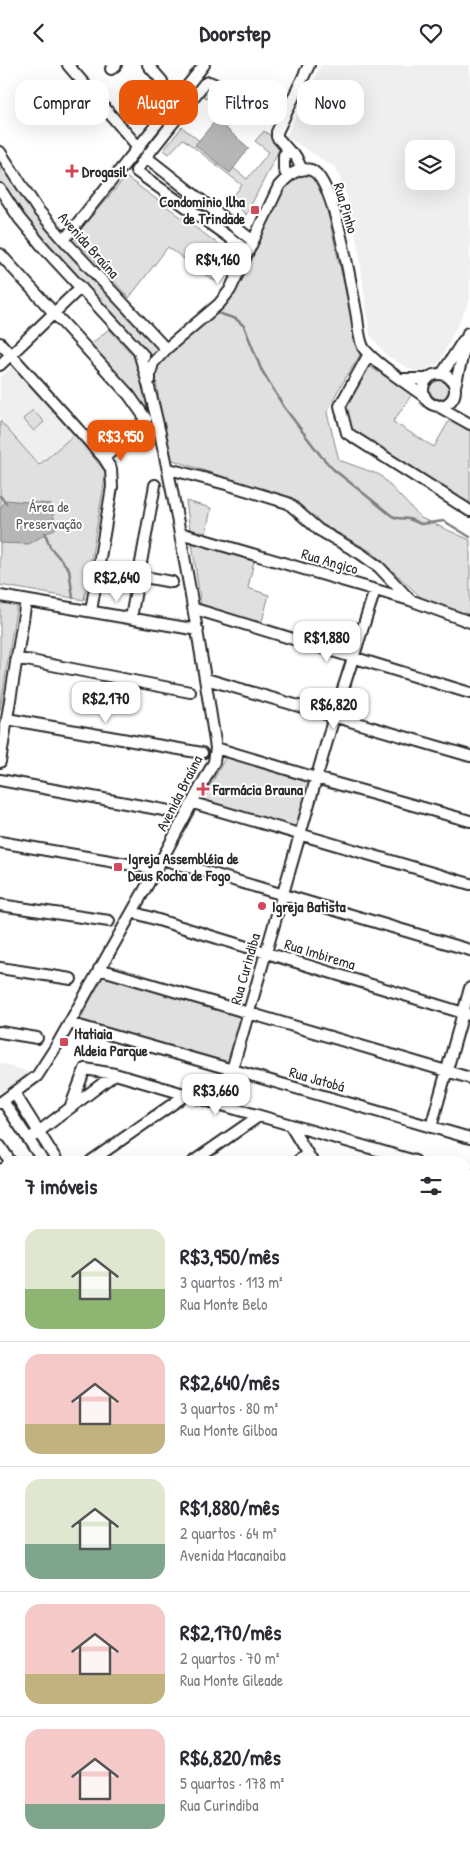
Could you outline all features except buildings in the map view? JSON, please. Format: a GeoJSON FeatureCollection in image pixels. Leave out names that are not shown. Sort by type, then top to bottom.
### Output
{"type":"FeatureCollection","features":[{"type":"Feature","properties":{"kind":"street"},"geometry":{"type":"LineString","coordinates":[[68,65],[138,148]]}},
{"type":"Feature","properties":{"kind":"street"},"geometry":{"type":"LineString","coordinates":[[148,65],[161,80]]}},
{"type":"Feature","properties":{"kind":"street"},"geometry":{"type":"LineString","coordinates":[[64,240],[204,65]]}},
{"type":"Feature","properties":{"kind":"street"},"geometry":{"type":"LineString","coordinates":[[287,176],[284,169],[287,154],[277,137],[277,132],[309,65]]}},
{"type":"Feature","properties":{"kind":"street"},"geometry":{"type":"LineString","coordinates":[[208,82],[204,84],[146,157],[137,169],[137,173],[248,251]]}},
{"type":"Feature","properties":{"kind":"street","name":"Avenida Braúna"},"geometry":{"type":"LineString","coordinates":[[0,152],[38,211],[166,349]]}},
{"type":"Feature","properties":{"kind":"street"},"geometry":{"type":"LineString","coordinates":[[139,351],[149,361],[154,363],[166,349],[226,297],[279,186],[287,176],[302,170],[296,157],[287,154]]}},
{"type":"Feature","properties":{"kind":"street"},"geometry":{"type":"LineString","coordinates":[[146,157],[253,241]]}},
{"type":"Feature","properties":{"kind":"street","name":"Rua Pinho"},"geometry":{"type":"LineString","coordinates":[[302,170],[314,172],[324,182],[337,219],[363,347],[369,354],[425,397]]}},
{"type":"Feature","properties":{"kind":"street","name":"Avenida Braúna"},"geometry":{"type":"LineString","coordinates":[[0,189],[19,218],[37,239],[139,351],[150,388],[169,469],[195,609],[216,748],[214,762],[193,803],[37,1076],[1,1102]]}},
{"type":"Feature","properties":{"kind":"street"},"geometry":{"type":"LineString","coordinates":[[0,253],[129,395],[146,419],[104,458]]}},
{"type":"Feature","properties":{"kind":"street"},"geometry":{"type":"LineString","coordinates":[[0,365],[81,287]]}},
{"type":"Feature","properties":{"kind":"street"},"geometry":{"type":"LineString","coordinates":[[442,374],[469,331]]}},
{"type":"Feature","properties":{"kind":"street"},"geometry":{"type":"LineString","coordinates":[[436,405],[444,405],[454,391],[469,331]]}},
{"type":"Feature","properties":{"kind":"street"},"geometry":{"type":"LineString","coordinates":[[0,343],[104,458],[111,469],[112,487],[91,611]]}},
{"type":"Feature","properties":{"kind":"street"},"geometry":{"type":"LineString","coordinates":[[369,354],[340,406],[347,433],[470,511]]}},
{"type":"Feature","properties":{"kind":"street","name":"Avenida Braúna"},"geometry":{"type":"LineString","coordinates":[[150,388],[150,374],[154,363]]}},
{"type":"Feature","properties":{"kind":"street"},"geometry":{"type":"LineString","coordinates":[[400,379],[427,379],[436,374],[449,377],[468,422]]}},
{"type":"Feature","properties":{"kind":"street"},"geometry":{"type":"LineString","coordinates":[[427,379],[424,388],[425,397],[430,402],[468,422]]}},
{"type":"Feature","properties":{"kind":"street"},"geometry":{"type":"LineString","coordinates":[[169,469],[288,503],[319,530],[379,567],[410,600]]}},
{"type":"Feature","properties":{"kind":"street"},"geometry":{"type":"LineString","coordinates":[[131,618],[155,485]]}},
{"type":"Feature","properties":{"kind":"street","name":"Rua Angico"},"geometry":{"type":"LineString","coordinates":[[180,533],[410,600],[470,622]]}},
{"type":"Feature","properties":{"kind":"street"},"geometry":{"type":"LineString","coordinates":[[138,575],[172,582]]}},
{"type":"Feature","properties":{"kind":"street","name":"Rua Curindiba"},"geometry":{"type":"LineString","coordinates":[[232,1070],[334,717],[375,590]]}},
{"type":"Feature","properties":{"kind":"street"},"geometry":{"type":"LineString","coordinates":[[0,596],[198,630]]}},
{"type":"Feature","properties":{"kind":"street"},"geometry":{"type":"LineString","coordinates":[[0,761],[26,601]]}},
{"type":"Feature","properties":{"kind":"street"},"geometry":{"type":"LineString","coordinates":[[195,609],[470,693]]}},
{"type":"Feature","properties":{"kind":"street"},"geometry":{"type":"LineString","coordinates":[[16,658],[190,692]]}},
{"type":"Feature","properties":{"kind":"street"},"geometry":{"type":"LineString","coordinates":[[206,679],[470,756]]}},
{"type":"Feature","properties":{"kind":"street"},"geometry":{"type":"LineString","coordinates":[[7,719],[202,753]]}},
{"type":"Feature","properties":{"kind":"street"},"geometry":{"type":"LineString","coordinates":[[216,748],[316,779],[470,821]]}},
{"type":"Feature","properties":{"kind":"street"},"geometry":{"type":"LineString","coordinates":[[0,780],[169,811]]}},
{"type":"Feature","properties":{"kind":"street"},"geometry":{"type":"LineString","coordinates":[[193,803],[470,884]]}},
{"type":"Feature","properties":{"kind":"street"},"geometry":{"type":"LineString","coordinates":[[0,842],[156,869]]}},
{"type":"Feature","properties":{"kind":"street"},"geometry":{"type":"LineString","coordinates":[[162,859],[470,950]]}},
{"type":"Feature","properties":{"kind":"street"},"geometry":{"type":"LineString","coordinates":[[0,905],[109,921]]}},
{"type":"Feature","properties":{"kind":"street","name":"Rua Imbirema"},"geometry":{"type":"LineString","coordinates":[[132,912],[466,1014]]}},
{"type":"Feature","properties":{"kind":"street"},"geometry":{"type":"LineString","coordinates":[[0,967],[71,979]]}},
{"type":"Feature","properties":{"kind":"street"},"geometry":{"type":"LineString","coordinates":[[99,969],[470,1078]]}},
{"type":"Feature","properties":{"kind":"street"},"geometry":{"type":"LineString","coordinates":[[431,1127],[446,1071],[466,1014],[470,988]]}},
{"type":"Feature","properties":{"kind":"street","name":"Rua Jatobá"},"geometry":{"type":"LineString","coordinates":[[69,1023],[470,1139]]}},
{"type":"Feature","properties":{"kind":"street"},"geometry":{"type":"LineString","coordinates":[[0,1031],[37,1038]]}},
{"type":"Feature","properties":{"kind":"street"},"geometry":{"type":"LineString","coordinates":[[69,1109],[86,1069],[115,1074],[398,1156]]}},
{"type":"Feature","properties":{"kind":"street"},"geometry":{"type":"LineString","coordinates":[[29,1139],[115,1074]]}},
{"type":"Feature","properties":{"kind":"street"},"geometry":{"type":"LineString","coordinates":[[14,1094],[54,1156]]}},
{"type":"Feature","properties":{"kind":"street"},"geometry":{"type":"LineString","coordinates":[[98,1156],[187,1095]]}},
{"type":"Feature","properties":{"kind":"street"},"geometry":{"type":"LineString","coordinates":[[1,1102],[41,1156]]}},
{"type":"Feature","properties":{"kind":"street"},"geometry":{"type":"LineString","coordinates":[[201,1156],[259,1116]]}},
{"type":"Feature","properties":{"kind":"street"},"geometry":{"type":"LineString","coordinates":[[290,1125],[309,1156]]}},
{"type":"Feature","properties":{"kind":"shaded area"},"geometry":{"type":"Polygon","coordinates":[[[321,65],[470,65],[470,300],[439,363],[423,371],[417,372],[387,356],[370,335],[358,246],[347,197],[336,168],[286,137],[297,114],[297,125],[364,125],[364,80],[314,80],[321,65]]]}},
{"type":"Feature","properties":{"kind":"shaded area"},"geometry":{"type":"Polygon","coordinates":[[[212,125],[222,125],[249,148],[230,173],[195,145],[212,125]]]}},
{"type":"Feature","properties":{"kind":"shaded area"},"geometry":{"type":"Polygon","coordinates":[[[15,364],[75,434],[39,466],[0,421],[0,378],[15,364]]]}},
{"type":"Feature","properties":{"kind":"shaded area"},"geometry":{"type":"Polygon","coordinates":[[[5,500],[51,504],[56,528],[29,544],[0,543],[0,509],[5,500]]]}},
{"type":"Feature","properties":{"kind":"shaded area"},"geometry":{"type":"Polygon","coordinates":[[[1,1063],[31,1073],[0,1093],[1,1063]]]}},
{"type":"Feature","properties":{"kind":"green space"},"geometry":{"type":"Polygon","coordinates":[[[208,83],[208,99],[200,93],[208,83]]]}},
{"type":"Feature","properties":{"kind":"green space"},"geometry":{"type":"Polygon","coordinates":[[[182,127],[247,179],[269,152],[255,141],[264,131],[282,144],[246,215],[230,200],[242,185],[183,139],[169,154],[164,150],[182,127]]]}},
{"type":"Feature","properties":{"kind":"green space"},"geometry":{"type":"Polygon","coordinates":[[[0,162],[27,203],[159,351],[152,356],[62,259],[22,212],[0,179],[0,162]]]}},
{"type":"Feature","properties":{"kind":"green space"},"geometry":{"type":"Polygon","coordinates":[[[306,173],[318,180],[323,192],[360,355],[337,392],[327,413],[339,460],[380,475],[421,518],[470,540],[470,615],[424,600],[372,552],[317,521],[294,501],[170,459],[157,389],[155,365],[226,300],[245,273],[283,186],[291,178],[306,173]]]}},
{"type":"Feature","properties":{"kind":"green space"},"geometry":{"type":"Polygon","coordinates":[[[126,177],[232,254],[219,282],[211,279],[168,247],[129,298],[73,237],[126,177]]]}},
{"type":"Feature","properties":{"kind":"green space"},"geometry":{"type":"Polygon","coordinates":[[[109,329],[137,360],[150,421],[136,398],[91,344],[109,329]]]}},
{"type":"Feature","properties":{"kind":"green space"},"geometry":{"type":"Polygon","coordinates":[[[366,364],[412,394],[393,422],[434,447],[450,419],[470,429],[470,507],[353,435],[342,413],[366,364]]]}},
{"type":"Feature","properties":{"kind":"green space"},"geometry":{"type":"Polygon","coordinates":[[[440,377],[448,380],[451,388],[448,396],[440,399],[432,396],[429,388],[432,380],[440,377]]]}},
{"type":"Feature","properties":{"kind":"green space"},"geometry":{"type":"Polygon","coordinates":[[[33,410],[44,422],[34,431],[23,419],[33,410]]]}},
{"type":"Feature","properties":{"kind":"green space","name":"Área de Preservação"},"geometry":{"type":"Polygon","coordinates":[[[0,421],[39,465],[75,434],[106,473],[84,600],[0,585],[0,421]]]}},
{"type":"Feature","properties":{"kind":"green space"},"geometry":{"type":"Polygon","coordinates":[[[186,501],[211,508],[206,534],[190,530],[186,501]]]}},
{"type":"Feature","properties":{"kind":"green space"},"geometry":{"type":"Polygon","coordinates":[[[192,543],[254,561],[248,588],[269,595],[261,625],[235,615],[201,606],[192,543]]]}},
{"type":"Feature","properties":{"kind":"green space"},"geometry":{"type":"Polygon","coordinates":[[[0,600],[17,603],[0,710],[0,600]]]}},
{"type":"Feature","properties":{"kind":"green space"},"geometry":{"type":"Polygon","coordinates":[[[226,756],[311,781],[297,829],[203,800],[226,756]]]}},
{"type":"Feature","properties":{"kind":"green space"},"geometry":{"type":"Polygon","coordinates":[[[103,975],[242,1016],[229,1065],[80,1020],[103,975]]]}},
{"type":"Feature","properties":{"kind":"waterway"},"geometry":{"type":"LineString","coordinates":[[218,313],[236,319],[244,326],[261,369],[284,407],[333,469],[392,516],[409,519],[421,524],[444,521],[470,537]]}},
{"type":"Feature","properties":{"kind":"waterway"},"geometry":{"type":"LineString","coordinates":[[0,496],[6,503]]}},
{"type":"Feature","properties":{"kind":"waterway"},"geometry":{"type":"LineString","coordinates":[[45,533],[50,547],[69,569],[73,598]]}},
{"type":"Feature","properties":{"kind":"place","name":"Drogasil"},"geometry":{"type":"Point","coordinates":[72,171]}},
{"type":"Feature","properties":{"kind":"place","name":"Condominio Ilha de Trindade"},"geometry":{"type":"Point","coordinates":[255,210]}},
{"type":"Feature","properties":{"kind":"place","name":"Farmácia Brauna"},"geometry":{"type":"Point","coordinates":[203,789]}},
{"type":"Feature","properties":{"kind":"place","name":"Igreja Assembléia de Deus Rocha de Fogo"},"geometry":{"type":"Point","coordinates":[118,867]}},
{"type":"Feature","properties":{"kind":"place","name":"Igreja Batista"},"geometry":{"type":"Point","coordinates":[262,906]}},
{"type":"Feature","properties":{"kind":"place","name":"Itatiaia Aldeia Parque"},"geometry":{"type":"Point","coordinates":[64,1042]}}]}
